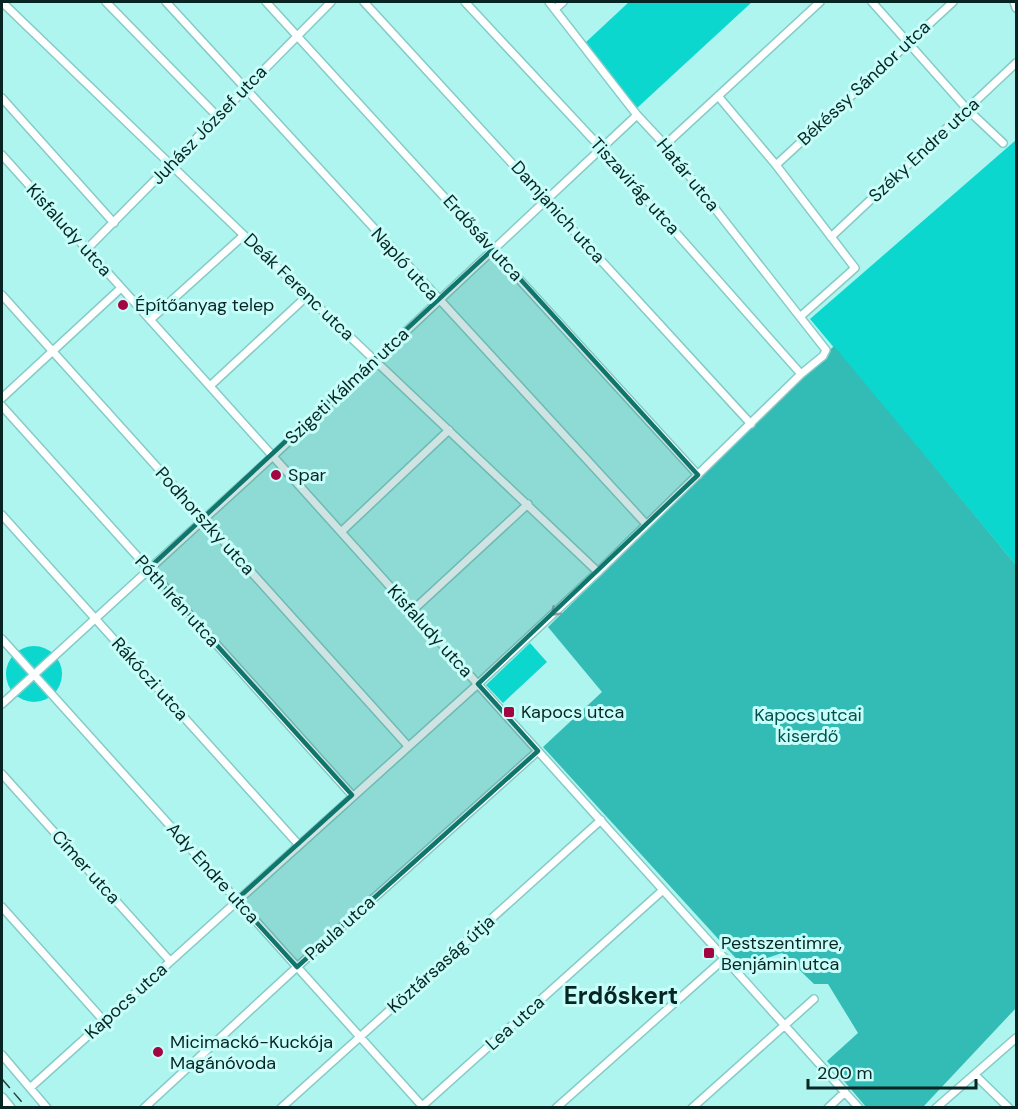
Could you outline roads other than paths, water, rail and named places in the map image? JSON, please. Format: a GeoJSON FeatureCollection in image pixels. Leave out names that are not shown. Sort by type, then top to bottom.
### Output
{"type":"FeatureCollection","features":[{"type":"Feature","properties":{"kind":"main road"},"geometry":{"type":"LineString","coordinates":[[2,1098],[10,1107]]}},
{"type":"Feature","properties":{"kind":"street","name":"Deák Ferenc utca"},"geometry":{"type":"LineString","coordinates":[[2,2],[598,572]]}},
{"type":"Feature","properties":{"kind":"street"},"geometry":{"type":"LineString","coordinates":[[106,2],[217,116]]}},
{"type":"Feature","properties":{"kind":"street","name":"Napló utca"},"geometry":{"type":"LineString","coordinates":[[166,2],[646,524]]}},
{"type":"Feature","properties":{"kind":"street","name":"Erdősáv utca"},"geometry":{"type":"LineString","coordinates":[[266,2],[698,475]]}},
{"type":"Feature","properties":{"kind":"street","name":"Juhász József utca"},"geometry":{"type":"LineString","coordinates":[[87,249],[331,2]]}},
{"type":"Feature","properties":{"kind":"street","name":"Damjanich utca"},"geometry":{"type":"LineString","coordinates":[[364,2],[751,423]]}},
{"type":"Feature","properties":{"kind":"street","name":"Tiszavirág utca"},"geometry":{"type":"LineString","coordinates":[[465,2],[601,148],[801,374]]}},
{"type":"Feature","properties":{"kind":"street","name":"Határ utca"},"geometry":{"type":"LineString","coordinates":[[549,2],[826,350]]}},
{"type":"Feature","properties":{"kind":"street"},"geometry":{"type":"LineString","coordinates":[[555,9],[563,2]]}},
{"type":"Feature","properties":{"kind":"street"},"geometry":{"type":"LineString","coordinates":[[665,145],[820,2]]}},
{"type":"Feature","properties":{"kind":"street"},"geometry":{"type":"LineString","coordinates":[[872,2],[967,109],[1003,143]]}},
{"type":"Feature","properties":{"kind":"street","name":"Békéssy Sándor utca"},"geometry":{"type":"LineString","coordinates":[[776,165],[952,2]]}},
{"type":"Feature","properties":{"kind":"street"},"geometry":{"type":"LineString","coordinates":[[1014,2],[1017,8]]}},
{"type":"Feature","properties":{"kind":"street","name":"Széky Endre utca"},"geometry":{"type":"LineString","coordinates":[[831,237],[1017,63]]}},
{"type":"Feature","properties":{"kind":"street"},"geometry":{"type":"LineString","coordinates":[[718,96],[776,165],[855,268],[801,316]]}},
{"type":"Feature","properties":{"kind":"street"},"geometry":{"type":"LineString","coordinates":[[2,98],[114,223]]}},
{"type":"Feature","properties":{"kind":"street","name":"Szigeti Kálmán utca"},"geometry":{"type":"LineString","coordinates":[[2,704],[637,115]]}},
{"type":"Feature","properties":{"kind":"street","name":"Kisfaludy utca"},"geometry":{"type":"LineString","coordinates":[[2,155],[859,1107]]}},
{"type":"Feature","properties":{"kind":"street"},"geometry":{"type":"LineString","coordinates":[[150,320],[244,235]]}},
{"type":"Feature","properties":{"kind":"street"},"geometry":{"type":"LineString","coordinates":[[2,398],[121,288]]}},
{"type":"Feature","properties":{"kind":"street","name":"Podhorszky utca"},"geometry":{"type":"LineString","coordinates":[[2,295],[408,746]]}},
{"type":"Feature","properties":{"kind":"street"},"geometry":{"type":"LineString","coordinates":[[210,386],[307,296]]}},
{"type":"Feature","properties":{"kind":"street","name":"Kapocs utca"},"geometry":{"type":"LineString","coordinates":[[30,1088],[352,795],[478,684],[598,572],[801,374],[823,356],[826,350]]}},
{"type":"Feature","properties":{"kind":"street","name":"Póth Irén utca"},"geometry":{"type":"LineString","coordinates":[[2,406],[352,795]]}},
{"type":"Feature","properties":{"kind":"street"},"geometry":{"type":"LineString","coordinates":[[341,532],[449,430]]}},
{"type":"Feature","properties":{"kind":"street"},"geometry":{"type":"LineString","coordinates":[[412,611],[528,504]]}},
{"type":"Feature","properties":{"kind":"street","name":"Rákóczi utca"},"geometry":{"type":"LineString","coordinates":[[2,515],[298,844]]}},
{"type":"Feature","properties":{"kind":"street","name":"Ady Endre utca"},"geometry":{"type":"LineString","coordinates":[[2,639],[422,1107]]}},
{"type":"Feature","properties":{"kind":"street","name":"Paula utca"},"geometry":{"type":"LineString","coordinates":[[144,1107],[538,751]]}},
{"type":"Feature","properties":{"kind":"street","name":"Címer utca"},"geometry":{"type":"LineString","coordinates":[[2,774],[170,961]]}},
{"type":"Feature","properties":{"kind":"street","name":"Köztársaság útja"},"geometry":{"type":"LineString","coordinates":[[281,1107],[601,820]]}},
{"type":"Feature","properties":{"kind":"street","name":"Lea utca"},"geometry":{"type":"LineString","coordinates":[[422,1107],[663,890]]}},
{"type":"Feature","properties":{"kind":"street"},"geometry":{"type":"LineString","coordinates":[[2,907],[104,1022]]}},
{"type":"Feature","properties":{"kind":"street"},"geometry":{"type":"LineString","coordinates":[[556,1107],[724,958]]}},
{"type":"Feature","properties":{"kind":"street"},"geometry":{"type":"LineString","coordinates":[[692,1107],[814,999]]}},
{"type":"Feature","properties":{"kind":"street"},"geometry":{"type":"LineString","coordinates":[[936,1107],[1017,1038]]}},
{"type":"Feature","properties":{"kind":"street"},"geometry":{"type":"LineString","coordinates":[[2,1055],[47,1107]]}},
{"type":"Feature","properties":{"kind":"street"},"geometry":{"type":"LineString","coordinates":[[975,1075],[1010,1107]]}},
{"type":"Feature","properties":{"kind":"street"},"geometry":{"type":"LineString","coordinates":[[828,1107],[845,1092]]}},
{"type":"Feature","properties":{"kind":"railway"},"geometry":{"type":"LineString","coordinates":[[2,1079],[27,1108]]}},
{"type":"Feature","properties":{"kind":"place","name":"Építőanyag telep"},"geometry":{"type":"Point","coordinates":[123,305]}},
{"type":"Feature","properties":{"kind":"place","name":"Spar"},"geometry":{"type":"Point","coordinates":[276,475]}},
{"type":"Feature","properties":{"kind":"place","name":"Kapocs utca"},"geometry":{"type":"Point","coordinates":[509,712]}},
{"type":"Feature","properties":{"kind":"place","name":"Pestszentimre, Benjámin utca"},"geometry":{"type":"Point","coordinates":[709,953]}},
{"type":"Feature","properties":{"kind":"place","name":"Micimackó-Kuckója Magánóvoda"},"geometry":{"type":"Point","coordinates":[158,1052]}},
{"type":"Feature","properties":{"kind":"district","name":"Erdőskert"},"geometry":{"type":"Point","coordinates":[621,996]}},
{"type":"Feature","properties":{"kind":"park label","name":"Kapocs utcai kiserdő"},"geometry":{"type":"Point","coordinates":[808,725]}}]}
